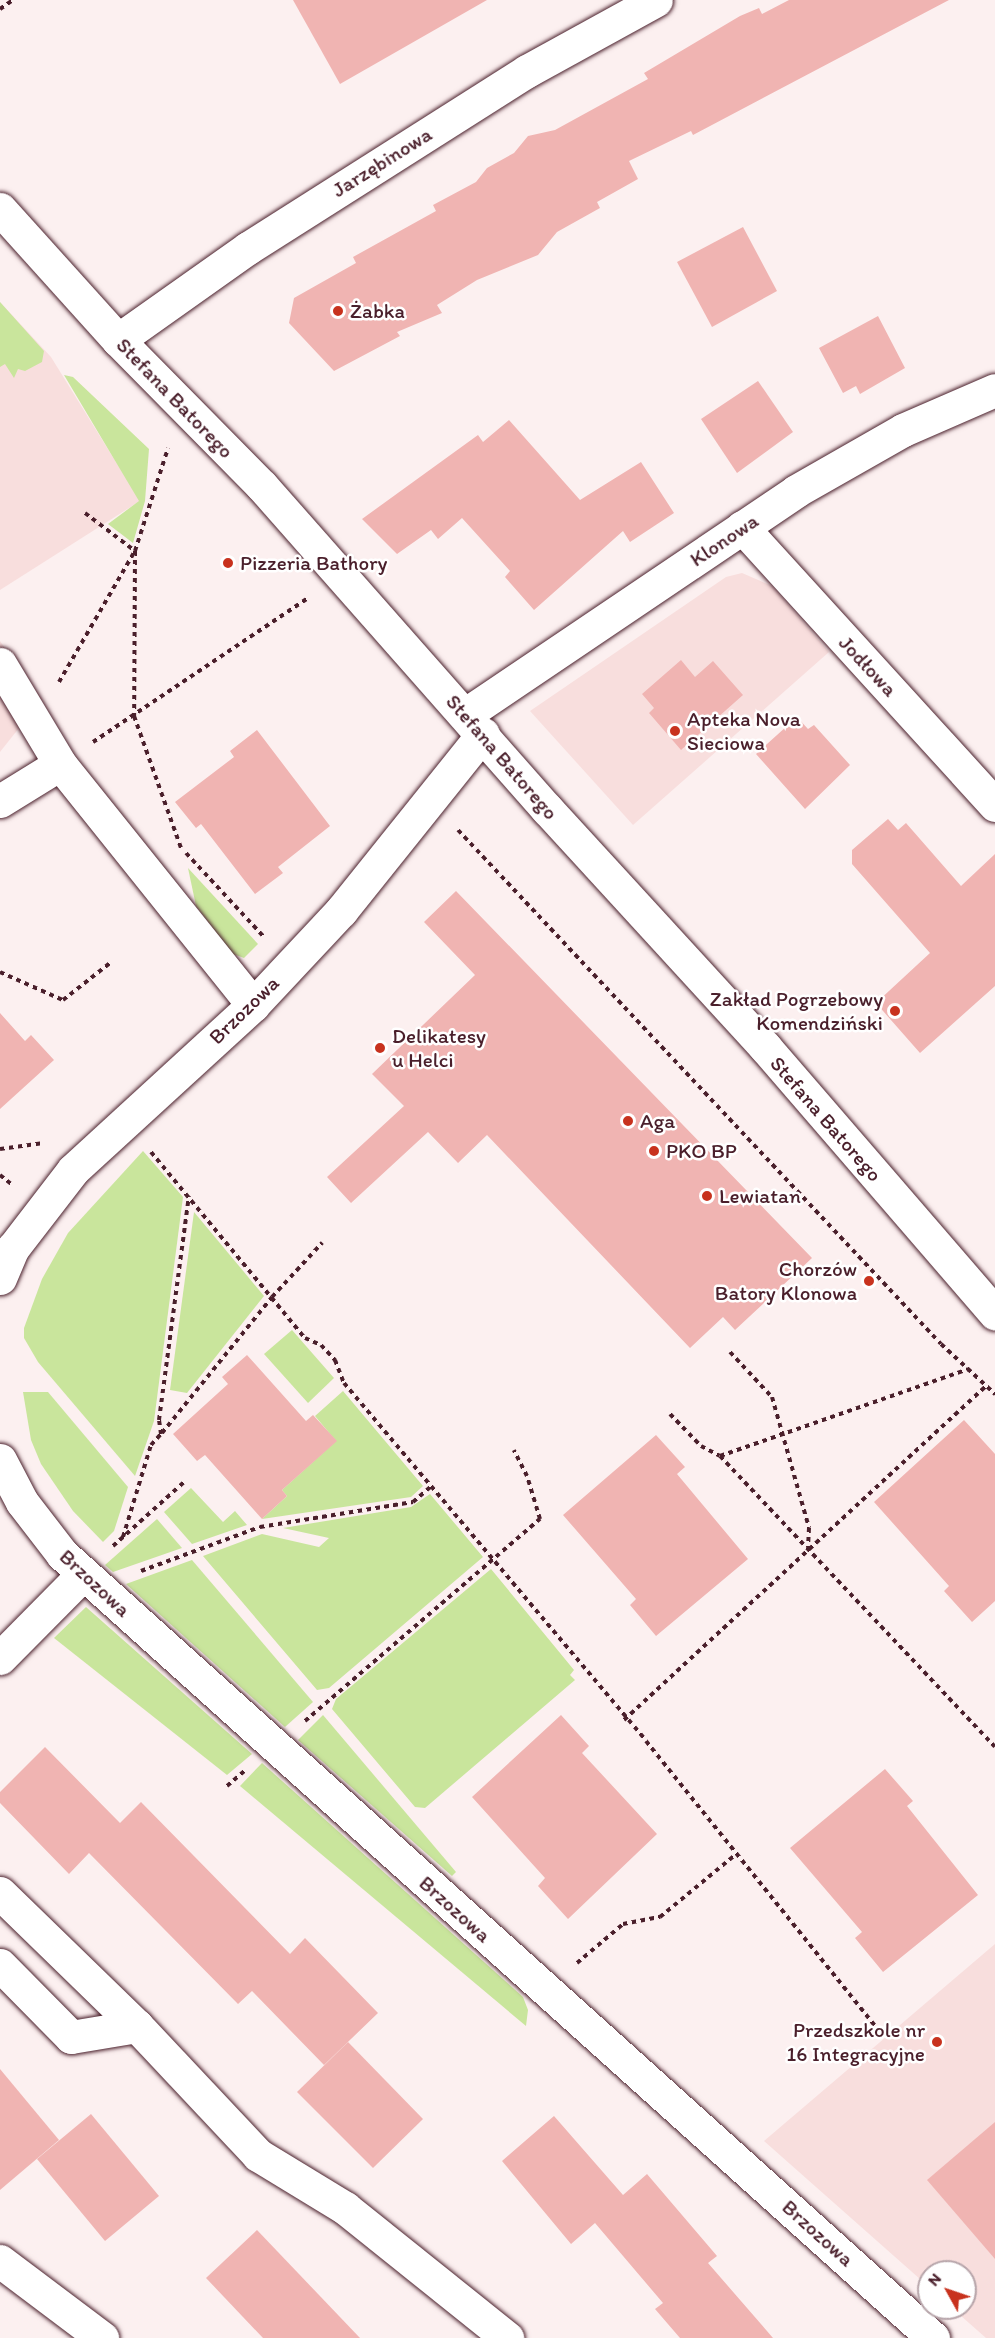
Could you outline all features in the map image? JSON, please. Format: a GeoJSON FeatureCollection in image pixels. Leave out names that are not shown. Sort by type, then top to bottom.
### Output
{"type":"FeatureCollection","features":[{"type":"Feature","properties":{"kind":"street","name":"Jarzębinowa"},"geometry":{"type":"LineString","coordinates":[[118,340],[248,248],[527,71],[656,0]]}},
{"type":"Feature","properties":{"kind":"street","name":"Stefana Batorego"},"geometry":{"type":"LineString","coordinates":[[0,209],[118,340],[262,486],[765,1047],[995,1313]]}},
{"type":"Feature","properties":{"kind":"street","name":"Klonowa"},"geometry":{"type":"LineString","coordinates":[[474,724],[742,527],[903,430],[995,390]]}},
{"type":"Feature","properties":{"kind":"street","name":"Jodłowa"},"geometry":{"type":"LineString","coordinates":[[742,527],[995,805]]}},
{"type":"Feature","properties":{"kind":"street"},"geometry":{"type":"LineString","coordinates":[[0,664],[60,764],[253,1005]]}},
{"type":"Feature","properties":{"kind":"street","name":"Brzozowa"},"geometry":{"type":"LineString","coordinates":[[0,1278],[13,1248],[73,1170],[253,1005],[341,911],[474,724]]}},
{"type":"Feature","properties":{"kind":"street"},"geometry":{"type":"LineString","coordinates":[[0,801],[60,764]]}},
{"type":"Feature","properties":{"kind":"street","name":"Brzozowa"},"geometry":{"type":"LineString","coordinates":[[0,1460],[22,1502],[83,1574],[933,2338]]}},
{"type":"Feature","properties":{"kind":"street"},"geometry":{"type":"LineString","coordinates":[[0,1658],[83,1574]]}},
{"type":"Feature","properties":{"kind":"street"},"geometry":{"type":"LineString","coordinates":[[0,1893],[137,2026],[258,2155],[345,2208],[507,2338]]}},
{"type":"Feature","properties":{"kind":"street"},"geometry":{"type":"LineString","coordinates":[[0,1965],[71,2037],[137,2026]]}},
{"type":"Feature","properties":{"kind":"street"},"geometry":{"type":"LineString","coordinates":[[0,2261],[102,2338]]}},
{"type":"Feature","properties":{"kind":"path"},"geometry":{"type":"LineString","coordinates":[[0,9],[13,0]]}},
{"type":"Feature","properties":{"kind":"path"},"geometry":{"type":"LineString","coordinates":[[35,723],[135,551],[168,448]]}},
{"type":"Feature","properties":{"kind":"path"},"geometry":{"type":"LineString","coordinates":[[85,513],[135,551]]}},
{"type":"Feature","properties":{"kind":"path"},"geometry":{"type":"LineString","coordinates":[[135,551],[134,716],[181,848],[267,940]]}},
{"type":"Feature","properties":{"kind":"path"},"geometry":{"type":"LineString","coordinates":[[60,764],[308,599]]}},
{"type":"Feature","properties":{"kind":"path"},"geometry":{"type":"LineString","coordinates":[[451,823],[513,883],[968,1369],[995,1394]]}},
{"type":"Feature","properties":{"kind":"path"},"geometry":{"type":"LineString","coordinates":[[0,972],[63,1000],[110,963]]}},
{"type":"Feature","properties":{"kind":"path"},"geometry":{"type":"LineString","coordinates":[[142,1141],[305,1338],[321,1345],[335,1360],[344,1383],[875,2026]]}},
{"type":"Feature","properties":{"kind":"path"},"geometry":{"type":"LineString","coordinates":[[0,1149],[51,1142]]}},
{"type":"Feature","properties":{"kind":"path"},"geometry":{"type":"LineString","coordinates":[[161,1434],[159,1420],[189,1195]]}},
{"type":"Feature","properties":{"kind":"path"},"geometry":{"type":"LineString","coordinates":[[123,1537],[151,1445],[272,1297],[322,1243]]}},
{"type":"Feature","properties":{"kind":"path"},"geometry":{"type":"LineString","coordinates":[[730,1352],[772,1397],[786,1434],[809,1528],[808,1549]]}},
{"type":"Feature","properties":{"kind":"path"},"geometry":{"type":"LineString","coordinates":[[720,1456],[968,1369]]}},
{"type":"Feature","properties":{"kind":"path"},"geometry":{"type":"LineString","coordinates":[[624,1720],[986,1386]]}},
{"type":"Feature","properties":{"kind":"path"},"geometry":{"type":"LineString","coordinates":[[670,1414],[701,1446],[720,1456],[995,1747]]}},
{"type":"Feature","properties":{"kind":"path"},"geometry":{"type":"LineString","coordinates":[[274,1746],[540,1519],[527,1476],[514,1450]]}},
{"type":"Feature","properties":{"kind":"path"},"geometry":{"type":"LineString","coordinates":[[83,1574],[184,1482]]}},
{"type":"Feature","properties":{"kind":"path"},"geometry":{"type":"LineString","coordinates":[[131,1575],[260,1527],[413,1502],[430,1487]]}},
{"type":"Feature","properties":{"kind":"path"},"geometry":{"type":"LineString","coordinates":[[573,1967],[623,1924],[660,1917],[735,1854]]}},
{"type":"Feature","properties":{"kind":"shaded area"},"geometry":{"type":"Polygon","coordinates":[[[0,302],[51,357],[140,501],[0,590],[0,302]]]}},
{"type":"Feature","properties":{"kind":"shaded area"},"geometry":{"type":"Polygon","coordinates":[[[742,573],[772,586],[829,652],[633,825],[530,711],[726,577],[742,573]]]}},
{"type":"Feature","properties":{"kind":"shaded area"},"geometry":{"type":"Polygon","coordinates":[[[0,641],[42,699],[0,752],[0,641]]]}},
{"type":"Feature","properties":{"kind":"shaded area","name":"Przedszkole nr 16 Integracyjne"},"geometry":{"type":"Polygon","coordinates":[[[995,1944],[995,2338],[986,2338],[966,2320],[977,2320],[977,2260],[917,2260],[917,2276],[764,2141],[995,1944]]]}},
{"type":"Feature","properties":{"kind":"green space"},"geometry":{"type":"Polygon","coordinates":[[[0,302],[44,351],[42,362],[25,371],[18,369],[14,378],[5,364],[0,367],[0,302]]]}},
{"type":"Feature","properties":{"kind":"green space"},"geometry":{"type":"Polygon","coordinates":[[[64,375],[73,377],[149,449],[145,501],[133,543],[108,524],[139,501],[64,375]]]}},
{"type":"Feature","properties":{"kind":"green space"},"geometry":{"type":"Polygon","coordinates":[[[188,868],[258,944],[244,958],[233,954],[196,906],[188,868]]]}},
{"type":"Feature","properties":{"kind":"green space"},"geometry":{"type":"Polygon","coordinates":[[[143,1151],[183,1197],[154,1421],[135,1476],[38,1362],[24,1338],[24,1328],[42,1279],[68,1233],[143,1151]]]}},
{"type":"Feature","properties":{"kind":"green space"},"geometry":{"type":"Polygon","coordinates":[[[194,1212],[264,1296],[187,1393],[170,1390],[194,1212]]]}},
{"type":"Feature","properties":{"kind":"green space"},"geometry":{"type":"Polygon","coordinates":[[[292,1330],[334,1378],[308,1403],[264,1354],[292,1330]]]}},
{"type":"Feature","properties":{"kind":"green space"},"geometry":{"type":"Polygon","coordinates":[[[343,1391],[423,1486],[411,1497],[262,1519],[287,1496],[282,1490],[336,1441],[315,1416],[343,1391]]]}},
{"type":"Feature","properties":{"kind":"green space"},"geometry":{"type":"Polygon","coordinates":[[[23,1392],[48,1392],[128,1487],[114,1531],[103,1542],[73,1511],[41,1464],[31,1440],[23,1392]]]}},
{"type":"Feature","properties":{"kind":"green space"},"geometry":{"type":"Polygon","coordinates":[[[191,1488],[223,1522],[235,1511],[247,1525],[192,1544],[164,1512],[191,1488]]]}},
{"type":"Feature","properties":{"kind":"green space"},"geometry":{"type":"Polygon","coordinates":[[[430,1494],[483,1557],[329,1688],[317,1690],[203,1556],[262,1534],[319,1547],[329,1538],[283,1528],[411,1507],[430,1494]]]}},
{"type":"Feature","properties":{"kind":"green space"},"geometry":{"type":"Polygon","coordinates":[[[157,1519],[182,1548],[113,1572],[105,1565],[157,1519]]]}},
{"type":"Feature","properties":{"kind":"green space"},"geometry":{"type":"Polygon","coordinates":[[[192,1560],[313,1702],[285,1727],[126,1584],[192,1560]]]}},
{"type":"Feature","properties":{"kind":"green space"},"geometry":{"type":"Polygon","coordinates":[[[491,1569],[574,1670],[570,1675],[575,1680],[425,1808],[415,1807],[332,1709],[336,1699],[491,1569]]]}},
{"type":"Feature","properties":{"kind":"green space"},"geometry":{"type":"Polygon","coordinates":[[[86,1607],[252,1754],[227,1775],[54,1638],[86,1607]]]}},
{"type":"Feature","properties":{"kind":"green space"},"geometry":{"type":"Polygon","coordinates":[[[323,1715],[456,1872],[452,1876],[298,1740],[323,1715]]]}},
{"type":"Feature","properties":{"kind":"green space"},"geometry":{"type":"Polygon","coordinates":[[[262,1763],[523,1997],[528,2010],[526,2026],[240,1786],[262,1763]]]}},
{"type":"Feature","properties":{"kind":"building"},"geometry":{"type":"Polygon","coordinates":[[[293,0],[487,0],[340,84],[293,0]]]}},
{"type":"Feature","properties":{"kind":"building"},"geometry":{"type":"Polygon","coordinates":[[[789,0],[949,0],[693,135],[691,131],[629,161],[638,179],[597,202],[600,208],[557,232],[538,255],[477,280],[437,305],[442,313],[397,332],[400,336],[334,371],[289,323],[294,298],[356,263],[353,257],[436,211],[433,205],[476,182],[487,168],[514,153],[528,136],[555,130],[648,79],[644,73],[740,16],[759,8],[762,14],[789,0]]]}},
{"type":"Feature","properties":{"kind":"building"},"geometry":{"type":"Polygon","coordinates":[[[743,227],[777,291],[712,327],[677,262],[743,227]]]}},
{"type":"Feature","properties":{"kind":"building"},"geometry":{"type":"Polygon","coordinates":[[[878,316],[905,368],[860,394],[856,386],[843,393],[819,348],[878,316]]]}},
{"type":"Feature","properties":{"kind":"building"},"geometry":{"type":"Polygon","coordinates":[[[758,381],[793,432],[737,473],[701,419],[758,381]]]}},
{"type":"Feature","properties":{"kind":"building"},"geometry":{"type":"Polygon","coordinates":[[[509,420],[580,500],[641,462],[674,513],[630,542],[623,531],[534,610],[505,577],[510,571],[462,518],[438,539],[431,530],[397,554],[362,519],[478,435],[483,442],[509,420]]]}},
{"type":"Feature","properties":{"kind":"building"},"geometry":{"type":"Polygon","coordinates":[[[681,660],[695,677],[713,661],[743,695],[681,750],[649,713],[654,708],[642,694],[681,660]]]}},
{"type":"Feature","properties":{"kind":"building"},"geometry":{"type":"Polygon","coordinates":[[[797,717],[808,729],[814,725],[850,765],[805,809],[756,754],[797,717]]]}},
{"type":"Feature","properties":{"kind":"building"},"geometry":{"type":"Polygon","coordinates":[[[257,730],[330,826],[278,867],[283,873],[255,894],[201,824],[196,828],[175,802],[234,757],[230,751],[257,730]]]}},
{"type":"Feature","properties":{"kind":"building"},"geometry":{"type":"Polygon","coordinates":[[[888,819],[898,830],[906,823],[961,886],[995,854],[995,986],[920,1053],[876,1003],[930,953],[852,864],[852,850],[888,819]]]}},
{"type":"Feature","properties":{"kind":"building"},"geometry":{"type":"Polygon","coordinates":[[[456,891],[812,1258],[735,1330],[723,1317],[690,1348],[487,1135],[458,1163],[428,1132],[351,1203],[327,1177],[404,1106],[372,1074],[475,975],[424,922],[456,891]]]}},
{"type":"Feature","properties":{"kind":"building"},"geometry":{"type":"Polygon","coordinates":[[[0,1013],[25,1041],[31,1035],[54,1060],[0,1109],[0,1013]]]}},
{"type":"Feature","properties":{"kind":"building"},"geometry":{"type":"Polygon","coordinates":[[[247,1355],[306,1421],[313,1415],[337,1441],[282,1490],[287,1496],[262,1519],[205,1455],[197,1461],[173,1434],[228,1384],[222,1377],[247,1355]]]}},
{"type":"Feature","properties":{"kind":"building"},"geometry":{"type":"Polygon","coordinates":[[[964,1420],[995,1454],[995,1601],[972,1622],[944,1591],[949,1586],[874,1502],[964,1420]]]}},
{"type":"Feature","properties":{"kind":"building"},"geometry":{"type":"Polygon","coordinates":[[[656,1435],[685,1467],[677,1474],[748,1559],[656,1636],[630,1605],[636,1599],[563,1515],[656,1435]]]}},
{"type":"Feature","properties":{"kind":"building"},"geometry":{"type":"Polygon","coordinates":[[[561,1715],[589,1746],[582,1753],[657,1834],[568,1919],[538,1886],[545,1878],[472,1797],[561,1715]]]}},
{"type":"Feature","properties":{"kind":"building"},"geometry":{"type":"Polygon","coordinates":[[[45,1747],[120,1823],[141,1802],[290,1954],[305,1938],[378,2013],[324,2065],[252,1991],[238,2004],[89,1853],[69,1874],[0,1803],[0,1792],[45,1747]]]}},
{"type":"Feature","properties":{"kind":"building"},"geometry":{"type":"Polygon","coordinates":[[[885,1769],[913,1801],[907,1806],[978,1895],[883,1972],[855,1938],[862,1932],[790,1848],[885,1769]]]}},
{"type":"Feature","properties":{"kind":"building"},"geometry":{"type":"Polygon","coordinates":[[[348,2042],[423,2119],[373,2168],[297,2092],[348,2042]]]}},
{"type":"Feature","properties":{"kind":"building"},"geometry":{"type":"Polygon","coordinates":[[[0,2069],[59,2140],[0,2190],[0,2069]]]}},
{"type":"Feature","properties":{"kind":"building"},"geometry":{"type":"Polygon","coordinates":[[[91,2114],[159,2196],[105,2241],[37,2159],[91,2114]]]}},
{"type":"Feature","properties":{"kind":"building"},"geometry":{"type":"Polygon","coordinates":[[[554,2116],[623,2195],[647,2174],[717,2256],[708,2263],[773,2338],[680,2338],[655,2309],[663,2303],[595,2223],[571,2244],[502,2161],[554,2116]]]}},
{"type":"Feature","properties":{"kind":"building"},"geometry":{"type":"Polygon","coordinates":[[[995,2122],[995,2259],[927,2180],[995,2122]]]}},
{"type":"Feature","properties":{"kind":"building"},"geometry":{"type":"Polygon","coordinates":[[[257,2230],[360,2338],[263,2338],[206,2278],[257,2230]]]}},
{"type":"Feature","properties":{"kind":"place","name":"Żabka"},"geometry":{"type":"Point","coordinates":[338,311]}},
{"type":"Feature","properties":{"kind":"place","name":"Pizzeria Bathory"},"geometry":{"type":"Point","coordinates":[228,563]}},
{"type":"Feature","properties":{"kind":"place","name":"Apteka Nova Sieciowa"},"geometry":{"type":"Point","coordinates":[675,731]}},
{"type":"Feature","properties":{"kind":"place","name":"Zakład Pogrzebowy Komendziński"},"geometry":{"type":"Point","coordinates":[895,1011]}},
{"type":"Feature","properties":{"kind":"place","name":"Delikatesy u Helci"},"geometry":{"type":"Point","coordinates":[380,1048]}},
{"type":"Feature","properties":{"kind":"place","name":"Aga"},"geometry":{"type":"Point","coordinates":[628,1121]}},
{"type":"Feature","properties":{"kind":"place","name":"PKO BP"},"geometry":{"type":"Point","coordinates":[654,1151]}},
{"type":"Feature","properties":{"kind":"place","name":"Lewiatan"},"geometry":{"type":"Point","coordinates":[707,1196]}},
{"type":"Feature","properties":{"kind":"place","name":"Chorzów Batory Klonowa"},"geometry":{"type":"Point","coordinates":[869,1281]}},
{"type":"Feature","properties":{"kind":"place","name":"Przedszkole nr 16 Integracyjne"},"geometry":{"type":"Point","coordinates":[937,2042]}}]}
